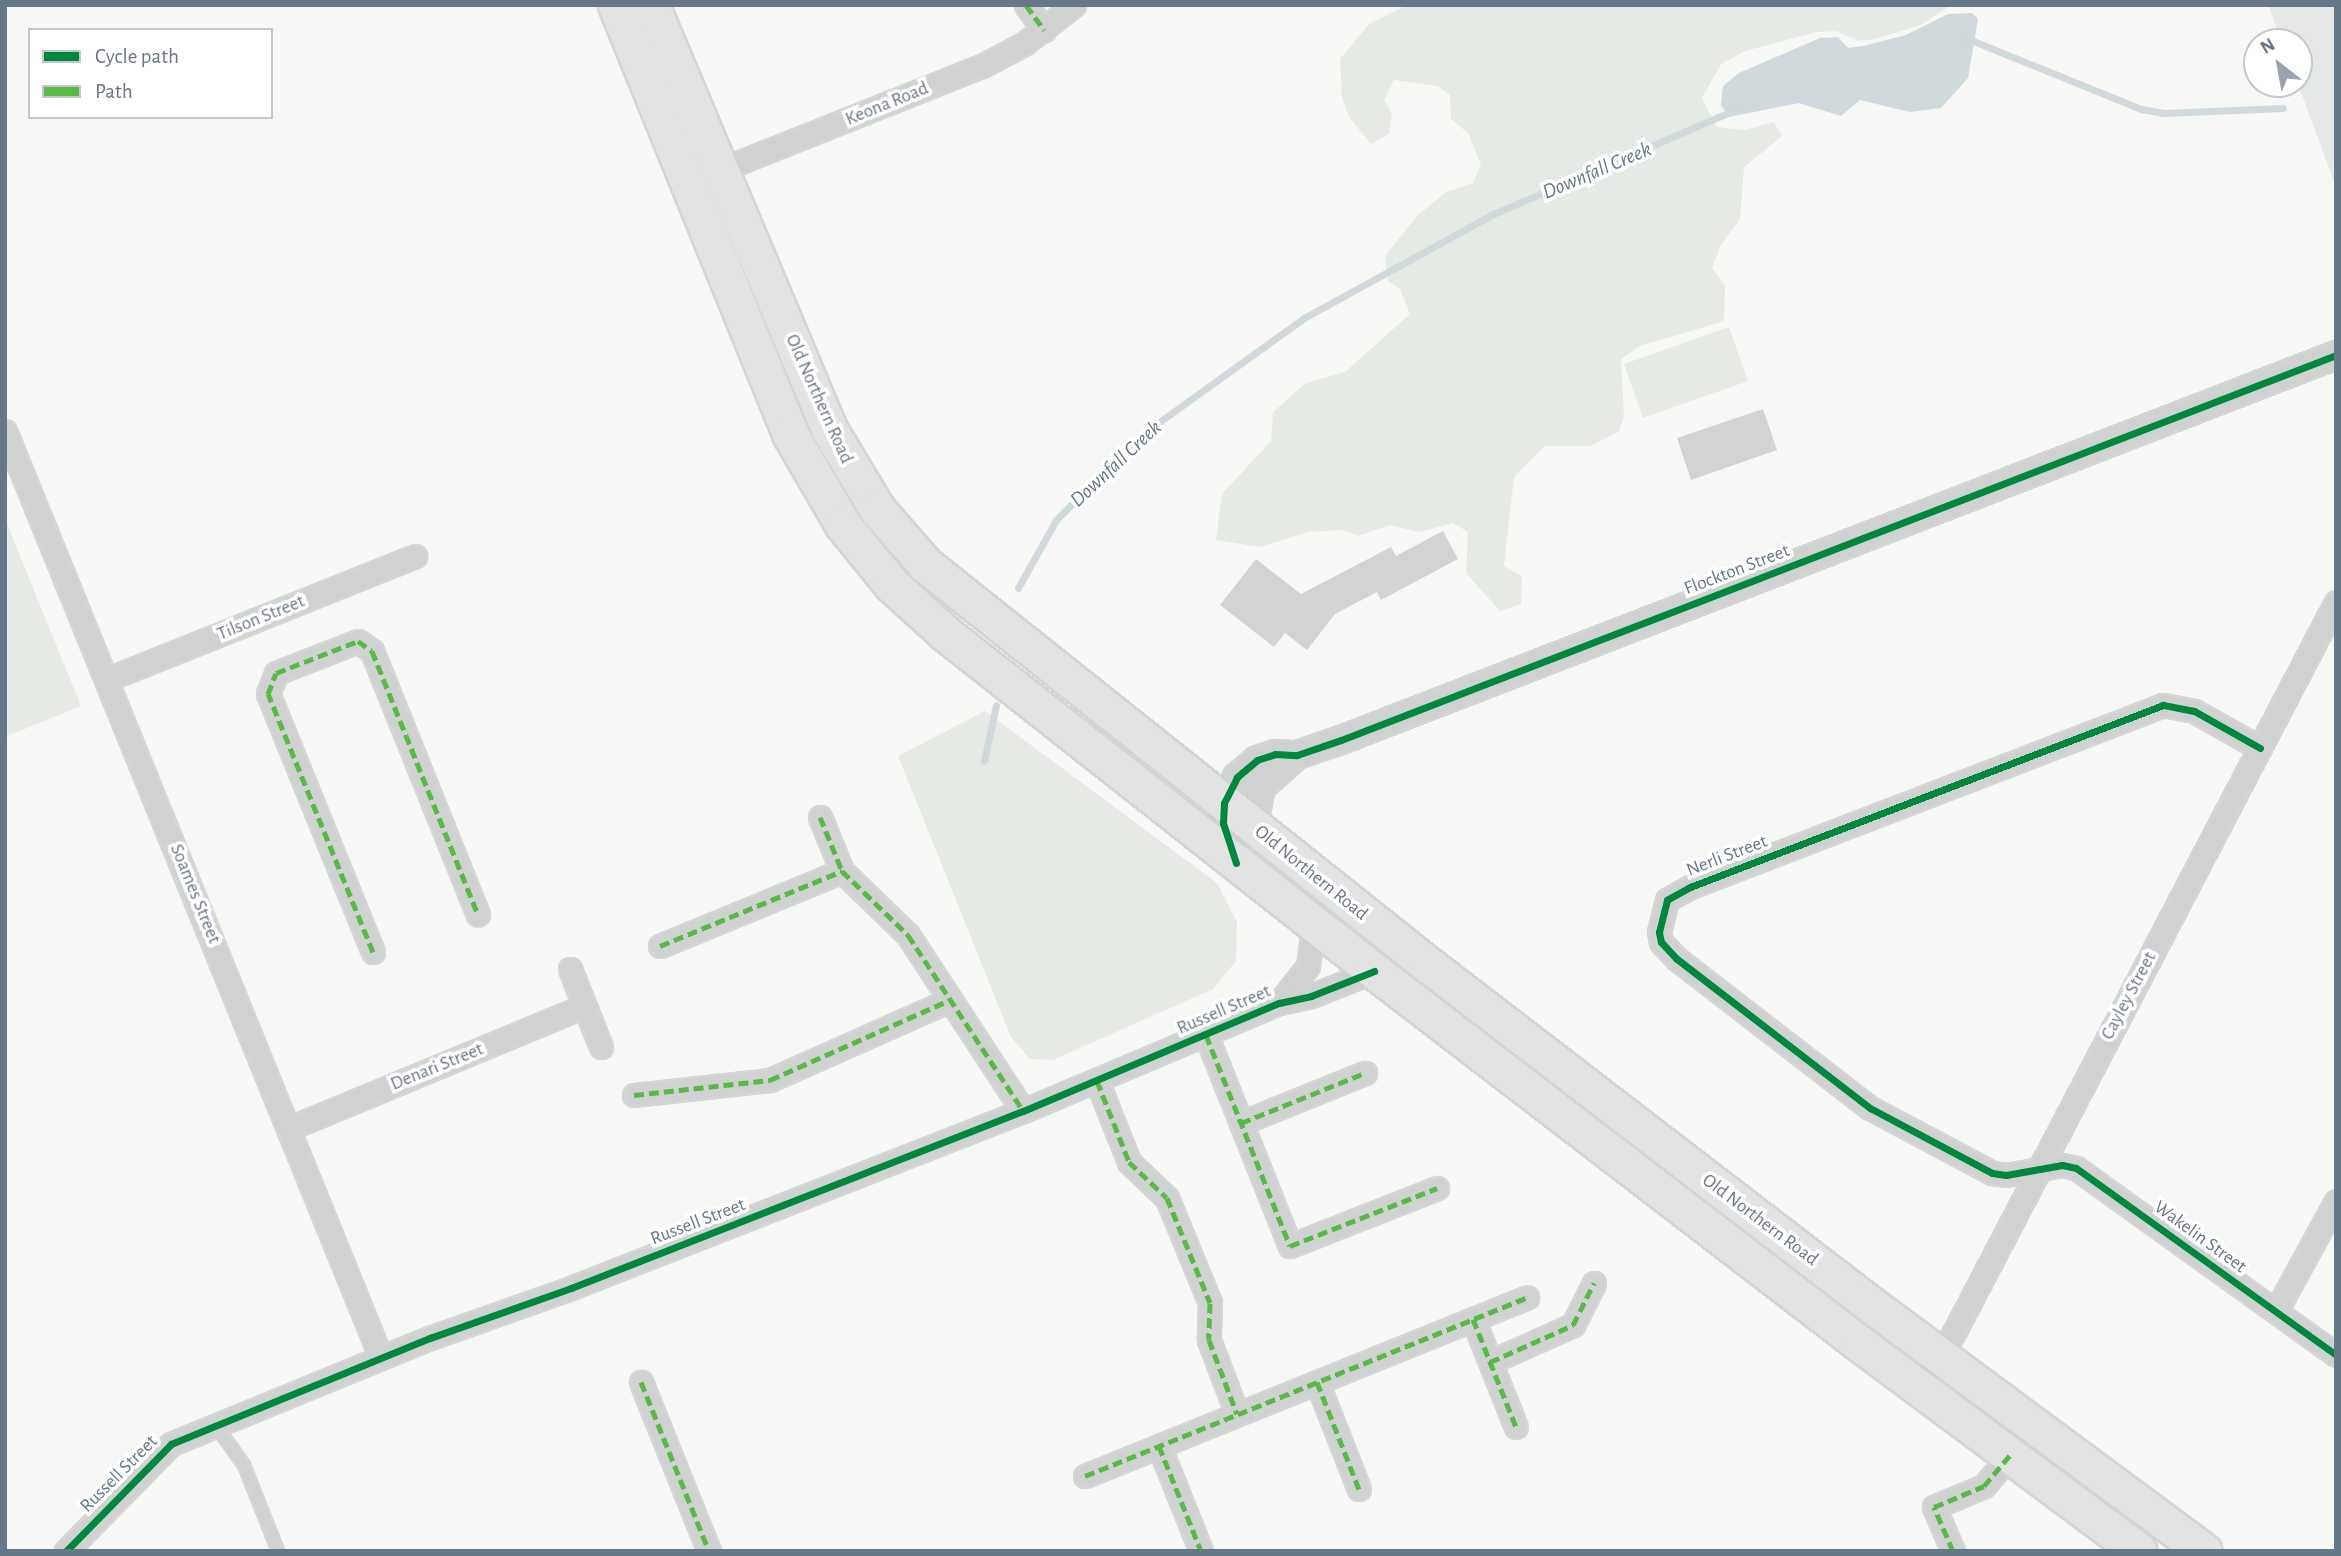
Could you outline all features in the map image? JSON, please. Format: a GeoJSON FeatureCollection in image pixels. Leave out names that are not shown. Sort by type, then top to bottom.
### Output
{"type":"FeatureCollection","features":[{"type":"Feature","properties":{"kind":"highway","name":"Old Northern Road"},"geometry":{"type":"LineString","coordinates":[[616,5],[790,434],[825,499],[866,555],[946,635],[1236,863],[1864,1347],[2138,1551]]}},
{"type":"Feature","properties":{"kind":"highway","name":"Old Northern Road"},"geometry":{"type":"LineString","coordinates":[[651,5],[723,169],[819,408],[843,456],[877,509],[958,594],[1870,1304],[2204,1551]]}},
{"type":"Feature","properties":{"kind":"highway"},"geometry":{"type":"LineString","coordinates":[[1864,1347],[1872,1331],[1870,1304]]}},
{"type":"Feature","properties":{"kind":"street"},"geometry":{"type":"LineString","coordinates":[[1026,5],[1044,30]]}},
{"type":"Feature","properties":{"kind":"street","name":"Keona Road"},"geometry":{"type":"LineString","coordinates":[[688,183],[982,66],[1044,30],[1074,5]]}},
{"type":"Feature","properties":{"kind":"street","name":"Flockton Street"},"geometry":{"type":"LineString","coordinates":[[1254,826],[1261,787],[1297,755],[2336,355]]}},
{"type":"Feature","properties":{"kind":"street","name":"Soames Street"},"geometry":{"type":"LineString","coordinates":[[5,431],[382,1358]]}},
{"type":"Feature","properties":{"kind":"street","name":"Tilson Street"},"geometry":{"type":"LineString","coordinates":[[108,679],[415,556]]}},
{"type":"Feature","properties":{"kind":"street","name":"Cayley Street"},"geometry":{"type":"LineString","coordinates":[[1918,1388],[1940,1355],[2039,1169],[2336,602]]}},
{"type":"Feature","properties":{"kind":"street"},"geometry":{"type":"LineString","coordinates":[[373,952],[268,694],[276,673],[358,640],[372,650],[478,915]]}},
{"type":"Feature","properties":{"kind":"street","name":"Nerli Street"},"geometry":{"type":"LineString","coordinates":[[2039,1169],[1992,1173],[1870,1108],[1668,951],[1659,932],[1661,909],[1690,887],[2163,705],[2194,711],[2260,748]]}},
{"type":"Feature","properties":{"kind":"street","name":"Flockton Street"},"geometry":{"type":"LineString","coordinates":[[1224,803],[1231,785],[1249,765],[1275,754],[1297,755]]}},
{"type":"Feature","properties":{"kind":"street"},"geometry":{"type":"LineString","coordinates":[[1224,803],[1223,824],[1236,863]]}},
{"type":"Feature","properties":{"kind":"street"},"geometry":{"type":"LineString","coordinates":[[820,817],[842,871],[908,935],[1023,1111]]}},
{"type":"Feature","properties":{"kind":"street"},"geometry":{"type":"LineString","coordinates":[[660,946],[842,871]]}},
{"type":"Feature","properties":{"kind":"street","name":"Russell Street"},"geometry":{"type":"LineString","coordinates":[[1279,1003],[1308,966],[1314,923]]}},
{"type":"Feature","properties":{"kind":"street"},"geometry":{"type":"LineString","coordinates":[[570,969],[601,1047]]}},
{"type":"Feature","properties":{"kind":"street","name":"Russell Street"},"geometry":{"type":"LineString","coordinates":[[66,1551],[161,1452],[216,1426],[382,1358],[1023,1111],[1279,1003],[1311,996],[1374,971]]}},
{"type":"Feature","properties":{"kind":"street"},"geometry":{"type":"LineString","coordinates":[[634,1095],[770,1080],[950,1000]]}},
{"type":"Feature","properties":{"kind":"street","name":"Denari Street"},"geometry":{"type":"LineString","coordinates":[[290,1128],[585,1006]]}},
{"type":"Feature","properties":{"kind":"street"},"geometry":{"type":"LineString","coordinates":[[1206,1035],[1290,1247],[1437,1188]]}},
{"type":"Feature","properties":{"kind":"street"},"geometry":{"type":"LineString","coordinates":[[1241,1123],[1365,1073]]}},
{"type":"Feature","properties":{"kind":"street"},"geometry":{"type":"LineString","coordinates":[[1097,1081],[1129,1162],[1167,1198],[1207,1296],[1209,1340],[1237,1414]]}},
{"type":"Feature","properties":{"kind":"street","name":"Wakelin Street"},"geometry":{"type":"LineString","coordinates":[[2039,1169],[2076,1168],[2336,1355]]}},
{"type":"Feature","properties":{"kind":"street"},"geometry":{"type":"LineString","coordinates":[[2276,1311],[2336,1201]]}},
{"type":"Feature","properties":{"kind":"street"},"geometry":{"type":"LineString","coordinates":[[1490,1362],[1573,1325],[1594,1283]]}},
{"type":"Feature","properties":{"kind":"street"},"geometry":{"type":"LineString","coordinates":[[1085,1476],[1527,1297]]}},
{"type":"Feature","properties":{"kind":"street"},"geometry":{"type":"LineString","coordinates":[[1473,1319],[1516,1427]]}},
{"type":"Feature","properties":{"kind":"street"},"geometry":{"type":"LineString","coordinates":[[641,1382],[709,1551]]}},
{"type":"Feature","properties":{"kind":"street"},"geometry":{"type":"LineString","coordinates":[[1317,1382],[1359,1489]]}},
{"type":"Feature","properties":{"kind":"street"},"geometry":{"type":"LineString","coordinates":[[1158,1446],[1201,1551]]}},
{"type":"Feature","properties":{"kind":"street"},"geometry":{"type":"LineString","coordinates":[[1953,1551],[1934,1507],[1984,1486],[2010,1455]]}},
{"type":"Feature","properties":{"kind":"lane"},"geometry":{"type":"LineString","coordinates":[[216,1426],[244,1465],[278,1551]]}},
{"type":"Feature","properties":{"kind":"shaded area"},"geometry":{"type":"Polygon","coordinates":[[[1407,5],[1951,5],[1921,25],[1875,39],[1858,41],[1836,31],[1816,32],[1745,51],[1721,64],[1702,98],[1717,127],[1745,130],[1774,122],[1782,136],[1744,167],[1740,219],[1721,245],[1712,268],[1725,286],[1724,321],[1640,346],[1621,359],[1624,417],[1619,431],[1591,446],[1545,446],[1514,477],[1504,566],[1522,576],[1521,604],[1500,611],[1466,573],[1468,532],[1453,523],[1419,532],[1390,525],[1358,536],[1342,530],[1308,532],[1260,547],[1216,540],[1222,494],[1271,441],[1273,412],[1306,383],[1345,372],[1410,314],[1400,289],[1388,281],[1385,256],[1417,216],[1446,192],[1473,183],[1481,165],[1468,133],[1451,119],[1450,95],[1438,86],[1394,80],[1384,100],[1392,114],[1389,134],[1371,144],[1349,117],[1342,97],[1340,59],[1369,24],[1407,5]]]}},
{"type":"Feature","properties":{"kind":"shaded area"},"geometry":{"type":"Polygon","coordinates":[[[2268,5],[2336,5],[2336,187],[2303,98],[2313,98],[2313,28],[2277,28],[2268,5]]]}},
{"type":"Feature","properties":{"kind":"shaded area"},"geometry":{"type":"Polygon","coordinates":[[[1972,13],[1978,19],[1968,78],[1941,108],[1910,112],[1860,100],[1841,116],[1799,103],[1729,117],[1721,105],[1723,86],[1739,73],[1820,38],[1838,37],[1848,48],[1863,46],[1906,35],[1948,14],[1972,13]]]}},
{"type":"Feature","properties":{"kind":"shaded area"},"geometry":{"type":"Polygon","coordinates":[[[1729,327],[1748,381],[1643,418],[1624,364],[1729,327]]]}},
{"type":"Feature","properties":{"kind":"shaded area"},"geometry":{"type":"Polygon","coordinates":[[[5,519],[81,706],[5,737],[5,519]]]}},
{"type":"Feature","properties":{"kind":"shaded area"},"geometry":{"type":"Polygon","coordinates":[[[985,711],[1217,883],[1237,922],[1236,961],[1213,989],[1053,1060],[1030,1059],[1011,1037],[898,756],[985,711]]]}},
{"type":"Feature","properties":{"kind":"building"},"geometry":{"type":"Polygon","coordinates":[[[1763,409],[1777,450],[1691,480],[1677,438],[1763,409]]]}},
{"type":"Feature","properties":{"kind":"building"},"geometry":{"type":"Polygon","coordinates":[[[1443,531],[1458,559],[1381,600],[1377,592],[1335,614],[1307,650],[1285,633],[1274,647],[1220,605],[1256,559],[1301,594],[1391,547],[1396,556],[1443,531]]]}},
{"type":"Feature","properties":{"kind":"waterway","name":"Downfall Creek"},"geometry":{"type":"LineString","coordinates":[[1966,38],[2141,109],[2164,113],[2283,108]]}},
{"type":"Feature","properties":{"kind":"waterway","name":"Downfall Creek"},"geometry":{"type":"LineString","coordinates":[[1018,588],[1056,520],[1137,438],[1304,318],[1491,215],[1735,110]]}},
{"type":"Feature","properties":{"kind":"waterway"},"geometry":{"type":"LineString","coordinates":[[984,761],[996,705]]}},
{"type":"Feature","properties":{"kind":"marked path"},"geometry":{"type":"LineString","coordinates":[[1026,5],[1044,30]]}},
{"type":"Feature","properties":{"kind":"marked path"},"geometry":{"type":"LineString","coordinates":[[373,952],[268,694],[276,673],[358,641],[372,651],[478,915]]}},
{"type":"Feature","properties":{"kind":"marked path"},"geometry":{"type":"LineString","coordinates":[[820,817],[842,871],[908,935],[1023,1111]]}},
{"type":"Feature","properties":{"kind":"marked path"},"geometry":{"type":"LineString","coordinates":[[660,946],[842,871]]}},
{"type":"Feature","properties":{"kind":"marked path"},"geometry":{"type":"LineString","coordinates":[[634,1095],[770,1080],[950,1000]]}},
{"type":"Feature","properties":{"kind":"marked path"},"geometry":{"type":"LineString","coordinates":[[1206,1035],[1290,1246],[1437,1188]]}},
{"type":"Feature","properties":{"kind":"marked path"},"geometry":{"type":"LineString","coordinates":[[1241,1123],[1365,1073]]}},
{"type":"Feature","properties":{"kind":"marked path"},"geometry":{"type":"LineString","coordinates":[[1097,1081],[1129,1162],[1167,1198],[1210,1303],[1209,1340],[1237,1414]]}},
{"type":"Feature","properties":{"kind":"marked path"},"geometry":{"type":"LineString","coordinates":[[1490,1362],[1573,1325],[1594,1283]]}},
{"type":"Feature","properties":{"kind":"marked path"},"geometry":{"type":"LineString","coordinates":[[1085,1476],[1527,1297]]}},
{"type":"Feature","properties":{"kind":"marked path"},"geometry":{"type":"LineString","coordinates":[[1473,1319],[1516,1427]]}},
{"type":"Feature","properties":{"kind":"marked path"},"geometry":{"type":"LineString","coordinates":[[641,1382],[709,1551]]}},
{"type":"Feature","properties":{"kind":"marked path"},"geometry":{"type":"LineString","coordinates":[[1317,1382],[1359,1489]]}},
{"type":"Feature","properties":{"kind":"marked path"},"geometry":{"type":"LineString","coordinates":[[1159,1446],[1201,1551]]}},
{"type":"Feature","properties":{"kind":"marked path"},"geometry":{"type":"LineString","coordinates":[[1953,1551],[1934,1507],[1984,1486],[2010,1455]]}},
{"type":"Feature","properties":{"kind":"cycle path"},"geometry":{"type":"LineString","coordinates":[[1236,863],[1223,823],[1224,803],[1237,777],[1257,760],[1275,754],[1297,755],[1341,740],[2336,355]]}},
{"type":"Feature","properties":{"kind":"cycle path"},"geometry":{"type":"LineString","coordinates":[[2260,748],[2194,711],[2163,705],[1690,887],[1667,900],[1659,932],[1661,942],[1677,959],[1870,1108],[1992,1173],[2006,1175],[2062,1165],[2076,1168],[2336,1355]]}},
{"type":"Feature","properties":{"kind":"cycle path"},"geometry":{"type":"LineString","coordinates":[[66,1551],[171,1444],[430,1338],[571,1288],[1023,1111],[1279,1003],[1311,996],[1374,971]]}}]}
